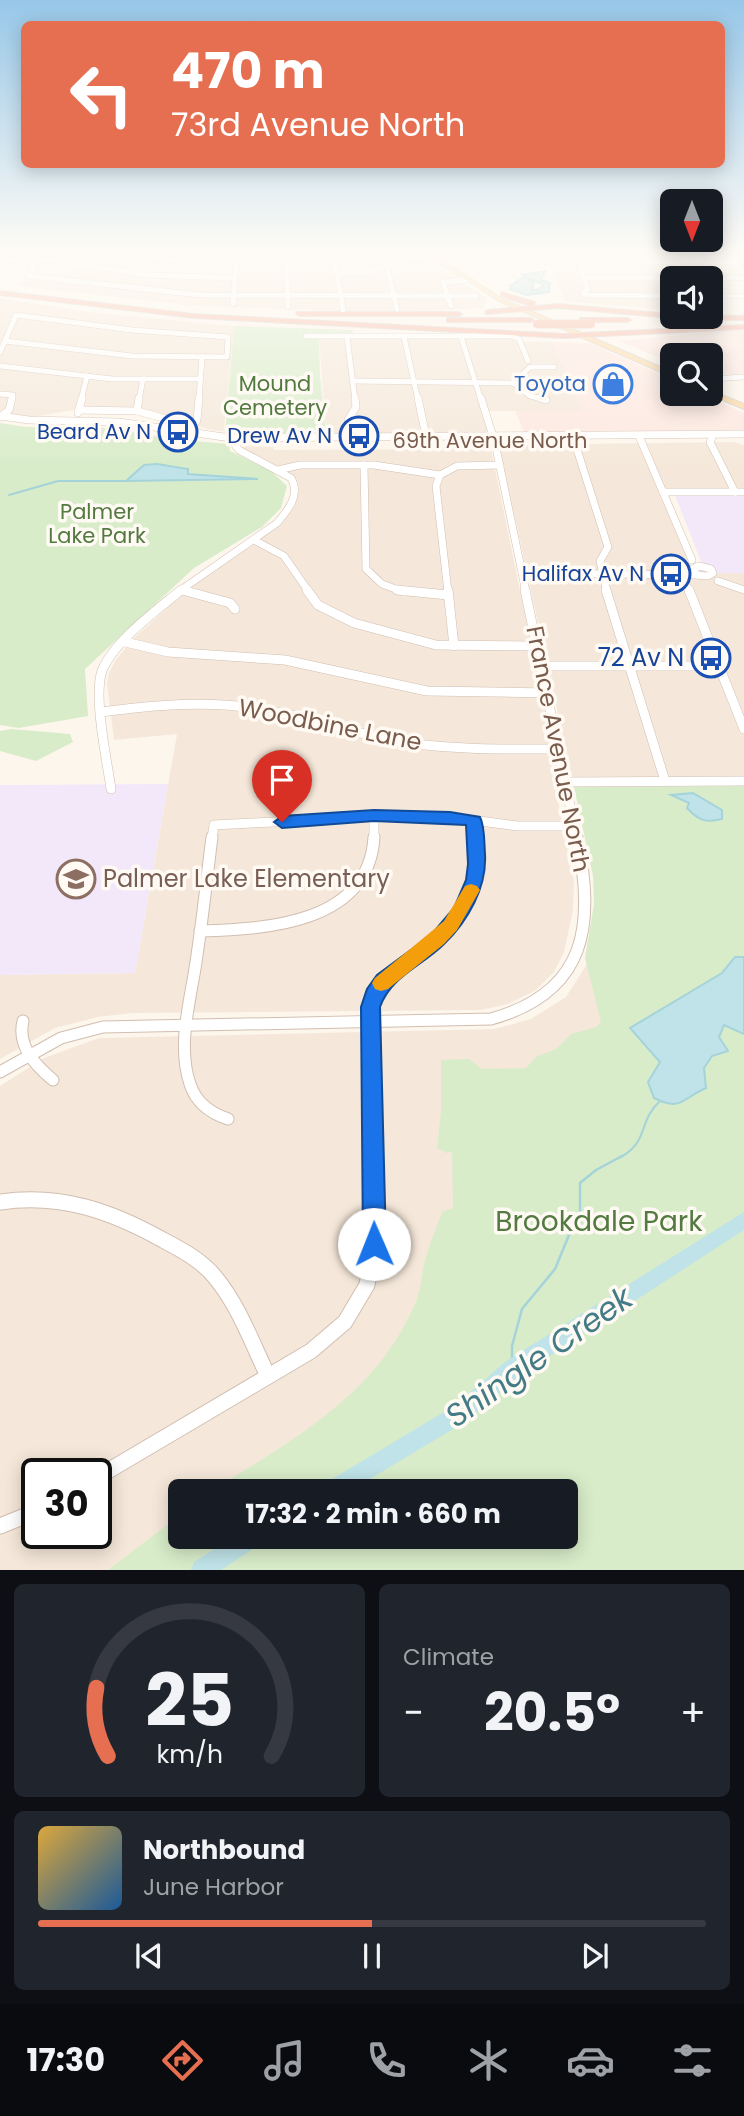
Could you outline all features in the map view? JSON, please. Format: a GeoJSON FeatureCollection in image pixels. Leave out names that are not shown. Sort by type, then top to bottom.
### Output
{"type":"FeatureCollection","features":[{"type":"Feature","properties":{"kind":"highway"},"geometry":{"type":"LineString","coordinates":[[342,324],[585,336],[719,324]]}},
{"type":"Feature","properties":{"kind":"highway"},"geometry":{"type":"LineString","coordinates":[[622,333],[611,338],[623,346]]}},
{"type":"Feature","properties":{"kind":"main road"},"geometry":{"type":"LineString","coordinates":[[556,324],[660,370]]}},
{"type":"Feature","properties":{"kind":"main road"},"geometry":{"type":"LineString","coordinates":[[572,324],[660,363]]}},
{"type":"Feature","properties":{"kind":"main road"},"geometry":{"type":"LineString","coordinates":[[723,394],[744,401]]}},
{"type":"Feature","properties":{"kind":"main road"},"geometry":{"type":"LineString","coordinates":[[723,396],[744,407]]}},
{"type":"Feature","properties":{"kind":"street"},"geometry":{"type":"LineString","coordinates":[[0,352],[12,324]]}},
{"type":"Feature","properties":{"kind":"street"},"geometry":{"type":"LineString","coordinates":[[4,341],[132,356],[227,357],[228,337],[88,324]]}},
{"type":"Feature","properties":{"kind":"street"},"geometry":{"type":"LineString","coordinates":[[306,336],[517,337],[528,361]]}},
{"type":"Feature","properties":{"kind":"street"},"geometry":{"type":"LineString","coordinates":[[347,337],[356,407],[348,420],[349,439]]}},
{"type":"Feature","properties":{"kind":"street"},"geometry":{"type":"LineString","coordinates":[[404,337],[426,436]]}},
{"type":"Feature","properties":{"kind":"street","name":"France Avenue North"},"geometry":{"type":"LineString","coordinates":[[0,1072],[61,1038],[91,1029],[188,1024],[463,1022],[499,1018],[526,1009],[561,982],[573,962],[586,898],[575,826],[494,438],[461,337]]}},
{"type":"Feature","properties":{"kind":"street"},"geometry":{"type":"LineString","coordinates":[[184,436],[197,420],[202,357]]}},
{"type":"Feature","properties":{"kind":"street"},"geometry":{"type":"LineString","coordinates":[[0,366],[87,376],[200,379]]}},
{"type":"Feature","properties":{"kind":"street"},"geometry":{"type":"LineString","coordinates":[[513,383],[530,368],[554,367]]}},
{"type":"Feature","properties":{"kind":"street"},"geometry":{"type":"LineString","coordinates":[[76,422],[87,376]]}},
{"type":"Feature","properties":{"kind":"street"},"geometry":{"type":"LineString","coordinates":[[723,378],[744,377]]}},
{"type":"Feature","properties":{"kind":"street"},"geometry":{"type":"LineString","coordinates":[[137,411],[143,379]]}},
{"type":"Feature","properties":{"kind":"street"},"geometry":{"type":"LineString","coordinates":[[353,381],[513,383],[530,396],[546,400]]}},
{"type":"Feature","properties":{"kind":"street"},"geometry":{"type":"LineString","coordinates":[[0,394],[13,396],[9,410],[0,417]]}},
{"type":"Feature","properties":{"kind":"street"},"geometry":{"type":"LineString","coordinates":[[79,410],[137,411],[194,426]]}},
{"type":"Feature","properties":{"kind":"street","name":"69th Avenue North"},"geometry":{"type":"LineString","coordinates":[[0,417],[33,424],[76,422],[116,425],[184,436],[236,440],[744,436]]}},
{"type":"Feature","properties":{"kind":"street","name":"69th Avenue North"},"geometry":{"type":"LineString","coordinates":[[349,439],[426,436],[574,440],[744,436]]}},
{"type":"Feature","properties":{"kind":"street"},"geometry":{"type":"LineString","coordinates":[[640,437],[663,492],[702,571]]}},
{"type":"Feature","properties":{"kind":"street"},"geometry":{"type":"LineString","coordinates":[[712,438],[710,442],[740,492]]}},
{"type":"Feature","properties":{"kind":"street"},"geometry":{"type":"LineString","coordinates":[[111,789],[99,684],[101,674],[113,654],[202,572],[277,524],[292,502],[294,485],[288,475],[239,450],[235,445],[236,440]]}},
{"type":"Feature","properties":{"kind":"street"},"geometry":{"type":"LineString","coordinates":[[574,440],[608,547],[600,561],[601,573],[665,781]]}},
{"type":"Feature","properties":{"kind":"street"},"geometry":{"type":"LineString","coordinates":[[278,470],[294,466],[364,465],[390,466],[440,475],[457,466],[500,465]]}},
{"type":"Feature","properties":{"kind":"street"},"geometry":{"type":"LineString","coordinates":[[364,465],[366,569],[380,583],[397,590],[448,595]]}},
{"type":"Feature","properties":{"kind":"street"},"geometry":{"type":"LineString","coordinates":[[440,475],[436,486],[454,646]]}},
{"type":"Feature","properties":{"kind":"street"},"geometry":{"type":"LineString","coordinates":[[663,492],[740,492]]}},
{"type":"Feature","properties":{"kind":"street"},"geometry":{"type":"LineString","coordinates":[[254,540],[284,556],[311,597],[340,618],[427,643],[454,646],[538,646]]}},
{"type":"Feature","properties":{"kind":"street"},"geometry":{"type":"LineString","coordinates":[[522,573],[702,571],[744,590]]}},
{"type":"Feature","properties":{"kind":"street"},"geometry":{"type":"LineString","coordinates":[[682,573],[744,729]]}},
{"type":"Feature","properties":{"kind":"street"},"geometry":{"type":"LineString","coordinates":[[182,590],[230,603],[235,609]]}},
{"type":"Feature","properties":{"kind":"street"},"geometry":{"type":"LineString","coordinates":[[125,642],[168,652],[285,660],[427,691],[548,693]]}},
{"type":"Feature","properties":{"kind":"street"},"geometry":{"type":"LineString","coordinates":[[542,666],[718,666]]}},
{"type":"Feature","properties":{"kind":"street","name":"Woodbine Lane"},"geometry":{"type":"LineString","coordinates":[[101,712],[157,705],[219,704],[279,712],[355,733],[411,743],[469,748],[559,749]]}},
{"type":"Feature","properties":{"kind":"street"},"geometry":{"type":"LineString","coordinates":[[566,782],[744,781]]}},
{"type":"Feature","properties":{"kind":"street"},"geometry":{"type":"LineString","coordinates":[[228,1119],[209,1114],[190,1084],[185,1052],[214,824],[374,816],[450,817],[517,826],[575,826]]}},
{"type":"Feature","properties":{"kind":"street"},"geometry":{"type":"LineString","coordinates":[[200,931],[285,926],[337,902],[361,879],[368,866],[372,853],[374,816]]}},
{"type":"Feature","properties":{"kind":"street"},"geometry":{"type":"LineString","coordinates":[[112,1469],[330,1338],[345,1322],[367,1285],[374,1244],[370,1023],[373,1000],[384,980],[437,940],[465,903],[477,864],[474,821]]}},
{"type":"Feature","properties":{"kind":"street"},"geometry":{"type":"LineString","coordinates":[[23,1021],[20,1035],[42,1071],[53,1080]]}},
{"type":"Feature","properties":{"kind":"street"},"geometry":{"type":"LineString","coordinates":[[0,1202],[34,1198],[83,1204],[127,1220],[182,1250],[215,1278],[268,1376]]}},
{"type":"Feature","properties":{"kind":"street"},"geometry":{"type":"LineString","coordinates":[[0,1525],[21,1517]]}},
{"type":"Feature","properties":{"kind":"shaded area"},"geometry":{"type":"Polygon","coordinates":[[[0,324],[234,326],[224,431],[211,430],[153,413],[85,408],[32,417],[0,412],[0,324]]]}},
{"type":"Feature","properties":{"kind":"shaded area"},"geometry":{"type":"Polygon","coordinates":[[[744,331],[744,374],[723,375],[723,343],[660,343],[660,358],[619,341],[744,331]]]}},
{"type":"Feature","properties":{"kind":"shaded area"},"geometry":{"type":"Polygon","coordinates":[[[319,337],[509,337],[517,342],[552,342],[583,411],[482,411],[488,433],[326,433],[319,337]]]}},
{"type":"Feature","properties":{"kind":"shaded area"},"geometry":{"type":"Polygon","coordinates":[[[552,342],[590,343],[660,375],[660,406],[723,406],[723,404],[744,413],[744,431],[524,432],[515,411],[583,411],[552,342]]]}},
{"type":"Feature","properties":{"kind":"shaded area"},"geometry":{"type":"Polygon","coordinates":[[[734,442],[744,445],[744,490],[658,491],[691,566],[687,570],[695,576],[707,578],[717,573],[744,573],[744,786],[574,787],[499,445],[734,442]]]}},
{"type":"Feature","properties":{"kind":"shaded area"},"geometry":{"type":"Polygon","coordinates":[[[243,446],[273,447],[274,450],[491,449],[559,780],[555,785],[574,882],[573,910],[564,952],[554,972],[536,990],[508,1004],[481,1010],[133,1013],[98,1017],[55,1028],[0,1059],[0,975],[135,973],[177,734],[114,740],[107,684],[109,673],[133,639],[199,579],[280,526],[294,507],[299,491],[298,482],[242,449],[243,446]]]}},
{"type":"Feature","properties":{"kind":"shaded area"},"geometry":{"type":"Polygon","coordinates":[[[675,495],[744,495],[744,573],[717,573],[702,564],[675,495]]]}},
{"type":"Feature","properties":{"kind":"shaded area","name":"Palmer Lake Elementary"},"geometry":{"type":"Polygon","coordinates":[[[168,784],[135,973],[0,975],[0,785],[168,784]]]}},
{"type":"Feature","properties":{"kind":"shaded area"},"geometry":{"type":"Polygon","coordinates":[[[587,964],[606,1040],[457,1373],[291,1479],[168,1479],[168,1548],[147,1570],[0,1570],[0,1086],[44,1058],[99,1038],[495,1029],[531,1019],[566,997],[587,964]]]}},
{"type":"Feature","properties":{"kind":"green space","name":"Mound Cemetery"},"geometry":{"type":"Polygon","coordinates":[[[234,326],[353,330],[352,336],[319,336],[326,433],[225,434],[234,326]]]}},
{"type":"Feature","properties":{"kind":"green space","name":"Palmer Lake Park"},"geometry":{"type":"Polygon","coordinates":[[[0,423],[26,427],[111,428],[170,439],[229,444],[230,451],[270,470],[287,486],[281,508],[262,527],[194,568],[85,669],[88,716],[19,728],[0,725],[0,423]]]}},
{"type":"Feature","properties":{"kind":"green space"},"geometry":{"type":"Polygon","coordinates":[[[11,729],[70,734],[73,742],[36,761],[0,751],[0,731],[11,729]]]}},
{"type":"Feature","properties":{"kind":"green space","name":"Brookdale Park"},"geometry":{"type":"Polygon","coordinates":[[[744,786],[744,1570],[108,1570],[168,1524],[168,1549],[578,1549],[578,1479],[230,1479],[301,1434],[354,1390],[378,1365],[415,1304],[426,1257],[442,1212],[453,1208],[452,1151],[447,1153],[437,1148],[441,1111],[441,1060],[469,1059],[482,1069],[526,1068],[536,1057],[556,1049],[571,1034],[596,1027],[601,1022],[585,958],[594,904],[593,876],[574,787],[744,786]]]}},
{"type":"Feature","properties":{"kind":"water"},"geometry":{"type":"Polygon","coordinates":[[[157,464],[188,469],[188,474],[258,479],[126,481],[144,465],[157,464]]]}},
{"type":"Feature","properties":{"kind":"water"},"geometry":{"type":"Polygon","coordinates":[[[693,793],[722,810],[722,819],[707,821],[699,818],[687,808],[689,803],[671,795],[693,793]]]}},
{"type":"Feature","properties":{"kind":"water"},"geometry":{"type":"Polygon","coordinates":[[[735,957],[744,957],[744,1034],[724,1025],[719,1037],[728,1051],[712,1056],[704,1068],[706,1088],[676,1104],[654,1098],[648,1082],[660,1062],[630,1028],[722,973],[735,957]]]}},
{"type":"Feature","properties":{"kind":"waterway"},"geometry":{"type":"LineString","coordinates":[[9,495],[58,481],[126,481]]}},
{"type":"Feature","properties":{"kind":"waterway"},"geometry":{"type":"LineString","coordinates":[[619,1158],[635,1145],[648,1117],[660,1101]]}},
{"type":"Feature","properties":{"kind":"waterway"},"geometry":{"type":"LineString","coordinates":[[512,1369],[512,1346],[522,1309],[555,1269],[569,1235],[580,1223],[580,1183],[596,1170],[622,1156]]}},
{"type":"Feature","properties":{"kind":"waterway","name":"Shingle Creek"},"geometry":{"type":"LineString","coordinates":[[351,1479],[461,1413],[512,1369],[744,1220]]}},
{"type":"Feature","properties":{"kind":"waterway","name":"Shingle Creek"},"geometry":{"type":"LineString","coordinates":[[202,1570],[235,1549]]}},
{"type":"Feature","properties":{"kind":"slow traffic"},"geometry":{"type":"LineString","coordinates":[[381,983],[451,926],[471,890]]}},
{"type":"Feature","properties":{"kind":"place","name":"Toyota"},"geometry":{"type":"Point","coordinates":[613,384]}},
{"type":"Feature","properties":{"kind":"place","name":"Beard Av N"},"geometry":{"type":"Point","coordinates":[178,432]}},
{"type":"Feature","properties":{"kind":"place","name":"Drew Av N"},"geometry":{"type":"Point","coordinates":[359,436]}},
{"type":"Feature","properties":{"kind":"place","name":"Halifax Av N"},"geometry":{"type":"Point","coordinates":[671,574]}},
{"type":"Feature","properties":{"kind":"place","name":"72 Av N"},"geometry":{"type":"Point","coordinates":[711,658]}},
{"type":"Feature","properties":{"kind":"place","name":"Palmer Lake Elementary"},"geometry":{"type":"Point","coordinates":[76,879]}},
{"type":"Feature","properties":{"kind":"route"},"geometry":{"type":"LineString","coordinates":[[282,822],[355,816],[450,817],[474,821],[477,864],[469,895],[461,911],[437,940],[384,980],[377,989],[371,1007],[374,1244]]}}]}
